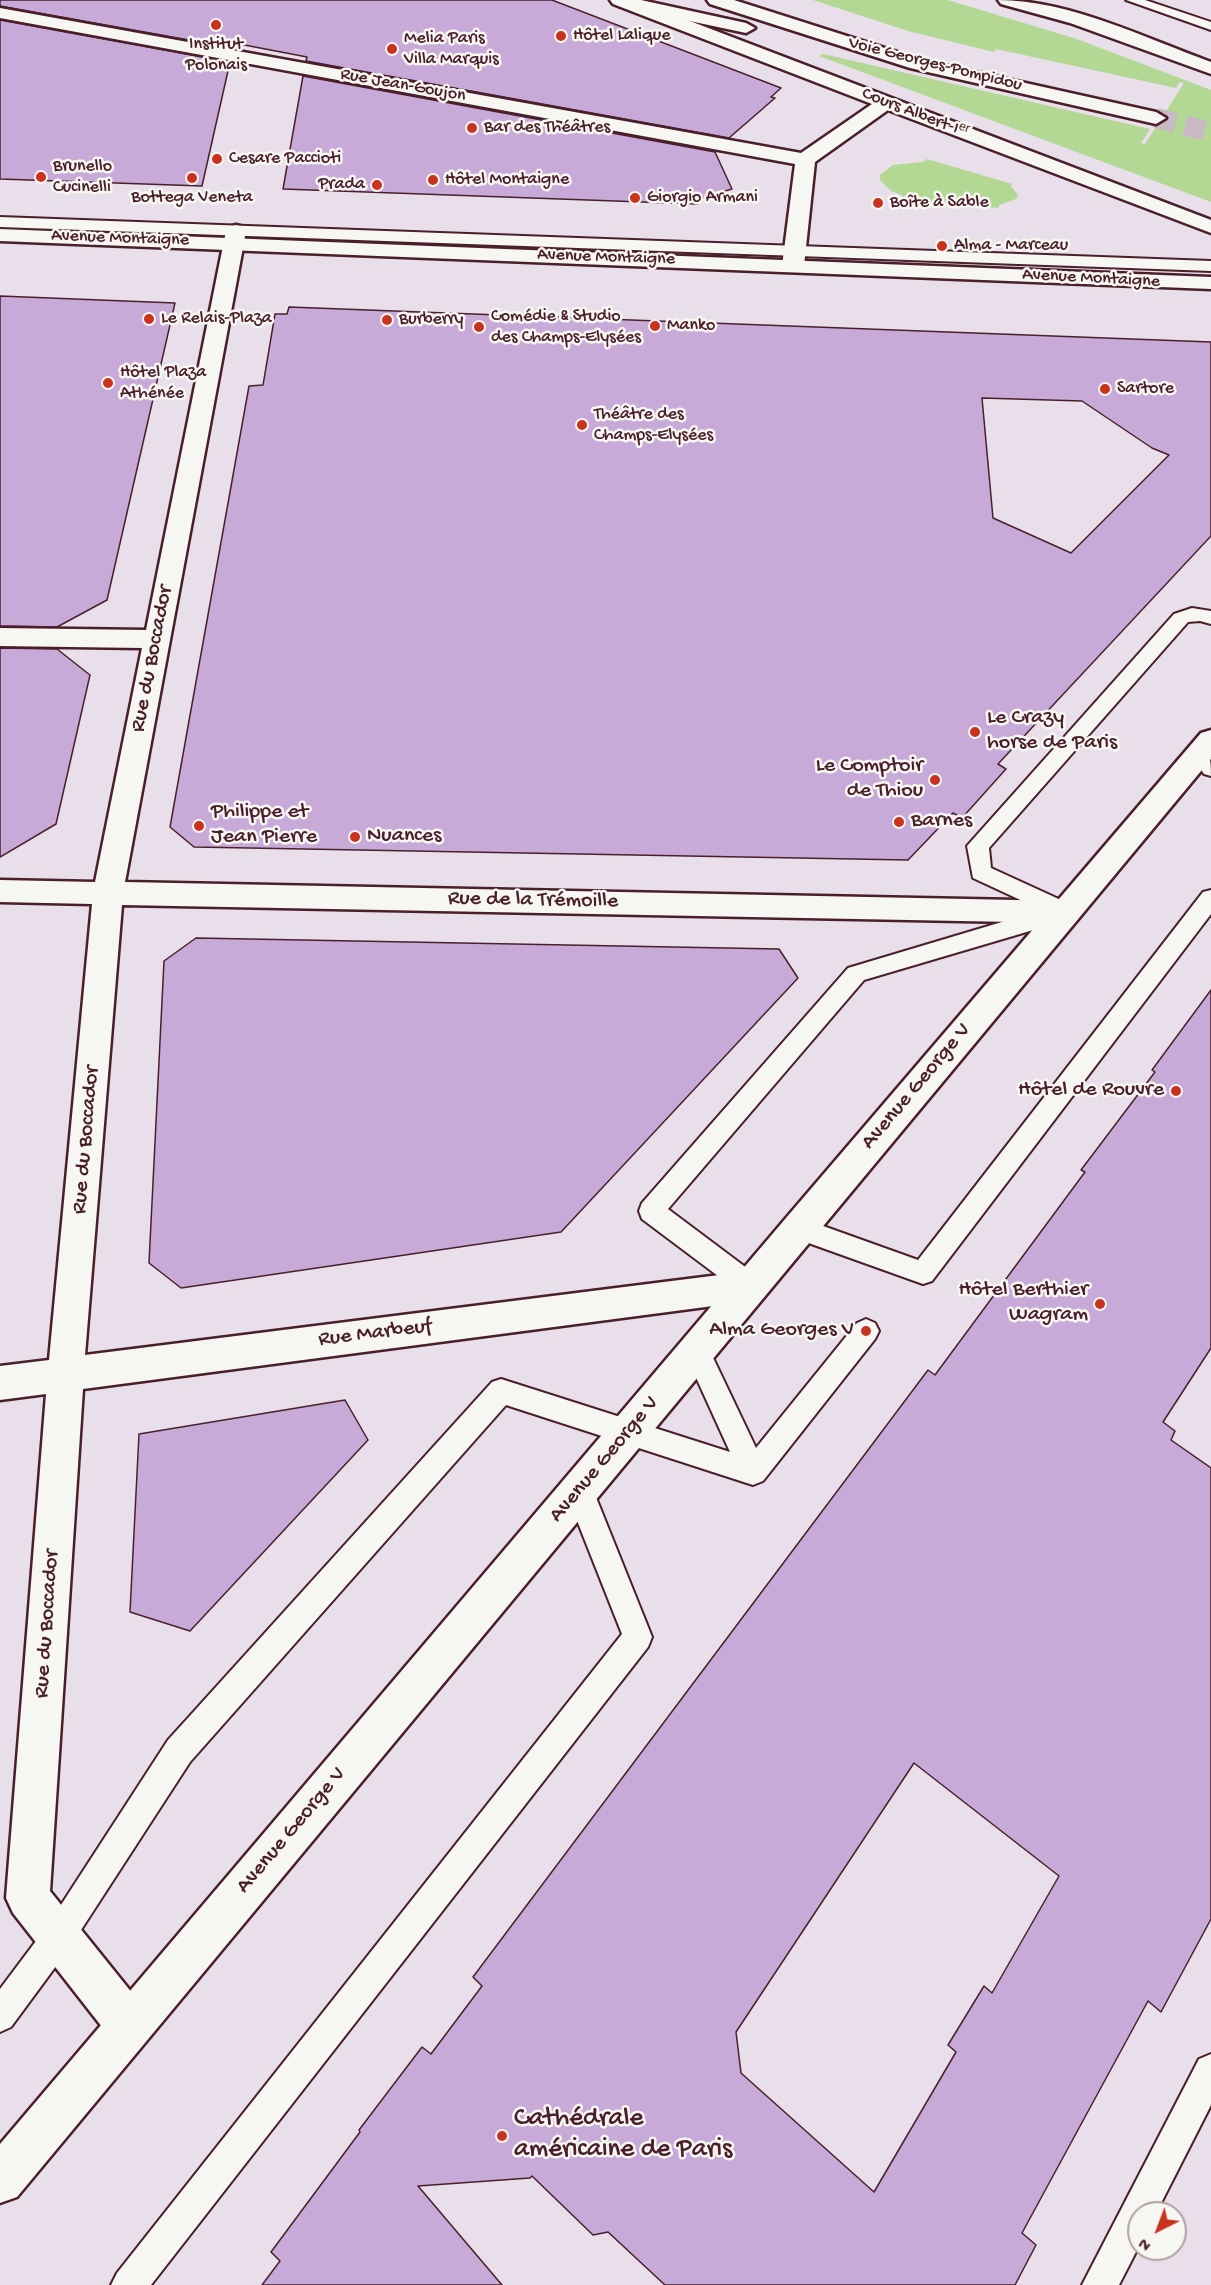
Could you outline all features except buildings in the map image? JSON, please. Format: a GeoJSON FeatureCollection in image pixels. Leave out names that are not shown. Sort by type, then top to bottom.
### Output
{"type":"FeatureCollection","features":[{"type":"Feature","properties":{"kind":"street","name":"Voie Georges-Pompidou"},"geometry":{"type":"LineString","coordinates":[[716,0],[916,64],[1156,118]]}},
{"type":"Feature","properties":{"kind":"street"},"geometry":{"type":"LineString","coordinates":[[1006,0],[1076,19],[1211,68]]}},
{"type":"Feature","properties":{"kind":"street"},"geometry":{"type":"LineString","coordinates":[[622,1],[916,64]]}},
{"type":"Feature","properties":{"kind":"street","name":"Cours Albert-Iᵉʳ"},"geometry":{"type":"LineString","coordinates":[[622,1],[1211,227]]}},
{"type":"Feature","properties":{"kind":"street","name":"Rue Jean-Goujon"},"geometry":{"type":"LineString","coordinates":[[0,13],[805,160]]}},
{"type":"Feature","properties":{"kind":"street"},"geometry":{"type":"LineString","coordinates":[[794,258],[805,160],[885,103]]}},
{"type":"Feature","properties":{"kind":"street","name":"Avenue Montaigne"},"geometry":{"type":"LineString","coordinates":[[0,235],[235,237],[794,258],[1211,283]]}},
{"type":"Feature","properties":{"kind":"street","name":"Rue du Boccador"},"geometry":{"type":"LineString","coordinates":[[129,2025],[28,1898],[66,1372],[108,893],[235,237]]}},
{"type":"Feature","properties":{"kind":"street"},"geometry":{"type":"LineString","coordinates":[[0,636],[157,639]]}},
{"type":"Feature","properties":{"kind":"street","name":"Avenue George V"},"geometry":{"type":"LineString","coordinates":[[0,2180],[798,1228],[1066,912],[1207,754]]}},
{"type":"Feature","properties":{"kind":"street","name":"Rue de la Trémoille"},"geometry":{"type":"LineString","coordinates":[[0,891],[1066,912]]}},
{"type":"Feature","properties":{"kind":"street","name":"Rue Marbeuf"},"geometry":{"type":"LineString","coordinates":[[0,1383],[66,1372],[751,1286]]}},
{"type":"Feature","properties":{"kind":"lane"},"geometry":{"type":"LineString","coordinates":[[1132,0],[1211,26]]}},
{"type":"Feature","properties":{"kind":"lane"},"geometry":{"type":"LineString","coordinates":[[1175,0],[1202,8]]}},
{"type":"Feature","properties":{"kind":"lane","name":"Avenue Montaigne"},"geometry":{"type":"LineString","coordinates":[[0,222],[235,237]]}},
{"type":"Feature","properties":{"kind":"lane","name":"Avenue Montaigne"},"geometry":{"type":"LineString","coordinates":[[794,258],[919,257],[1211,266]]}},
{"type":"Feature","properties":{"kind":"lane"},"geometry":{"type":"LineString","coordinates":[[1066,912],[981,872],[978,846],[1181,618],[1202,614],[1211,618]]}},
{"type":"Feature","properties":{"kind":"lane"},"geometry":{"type":"LineString","coordinates":[[798,1228],[923,1273],[1211,898]]}},
{"type":"Feature","properties":{"kind":"lane"},"geometry":{"type":"LineString","coordinates":[[751,1286],[651,1211],[856,974],[1066,912]]}},
{"type":"Feature","properties":{"kind":"lane"},"geometry":{"type":"LineString","coordinates":[[753,1472],[866,1331]]}},
{"type":"Feature","properties":{"kind":"lane"},"geometry":{"type":"LineString","coordinates":[[697,1351],[753,1472]]}},
{"type":"Feature","properties":{"kind":"lane"},"geometry":{"type":"LineString","coordinates":[[0,2016],[59,1936],[179,1751],[501,1391],[753,1472]]}},
{"type":"Feature","properties":{"kind":"lane"},"geometry":{"type":"LineString","coordinates":[[129,2285],[390,1949],[638,1637],[579,1490]]}},
{"type":"Feature","properties":{"kind":"lane"},"geometry":{"type":"LineString","coordinates":[[1100,2285],[1211,2071]]}},
{"type":"Feature","properties":{"kind":"green space"},"geometry":{"type":"Polygon","coordinates":[[[813,0],[948,0],[1077,39],[1211,90],[1211,202],[819,56],[823,54],[1150,129],[1141,143],[1145,144],[1184,83],[1180,82],[1176,88],[996,49],[994,52],[908,31],[813,0]]]}},
{"type":"Feature","properties":{"kind":"green space"},"geometry":{"type":"Polygon","coordinates":[[[927,159],[1012,184],[1011,186],[1018,195],[1016,199],[999,205],[999,208],[902,199],[902,195],[891,191],[880,180],[880,175],[893,165],[923,162],[927,159]]]}},
{"type":"Feature","properties":{"kind":"tunnel"},"geometry":{"type":"LineString","coordinates":[[1156,118],[1211,132]]}},
{"type":"Feature","properties":{"kind":"place","name":"Institut Polonais"},"geometry":{"type":"Point","coordinates":[216,25]}},
{"type":"Feature","properties":{"kind":"place","name":"Hôtel Lalique"},"geometry":{"type":"Point","coordinates":[561,36]}},
{"type":"Feature","properties":{"kind":"place","name":"Melia Paris Villa Marquis"},"geometry":{"type":"Point","coordinates":[392,49]}},
{"type":"Feature","properties":{"kind":"place","name":"Bar des Théâtres"},"geometry":{"type":"Point","coordinates":[472,128]}},
{"type":"Feature","properties":{"kind":"place","name":"Cesare Paccioti"},"geometry":{"type":"Point","coordinates":[217,159]}},
{"type":"Feature","properties":{"kind":"place","name":"Brunello Cucinelli"},"geometry":{"type":"Point","coordinates":[41,177]}},
{"type":"Feature","properties":{"kind":"place","name":"Bottega Veneta"},"geometry":{"type":"Point","coordinates":[192,178]}},
{"type":"Feature","properties":{"kind":"place","name":"Hôtel Montaigne"},"geometry":{"type":"Point","coordinates":[433,180]}},
{"type":"Feature","properties":{"kind":"place","name":"Prada"},"geometry":{"type":"Point","coordinates":[377,185]}},
{"type":"Feature","properties":{"kind":"place","name":"Giorgio Armani"},"geometry":{"type":"Point","coordinates":[635,198]}},
{"type":"Feature","properties":{"kind":"place","name":"Boîte à Sable"},"geometry":{"type":"Point","coordinates":[878,203]}},
{"type":"Feature","properties":{"kind":"place","name":"Alma - Marceau"},"geometry":{"type":"Point","coordinates":[942,246]}},
{"type":"Feature","properties":{"kind":"place","name":"Le Relais-Plaza"},"geometry":{"type":"Point","coordinates":[149,319]}},
{"type":"Feature","properties":{"kind":"place","name":"Burberry"},"geometry":{"type":"Point","coordinates":[387,320]}},
{"type":"Feature","properties":{"kind":"place","name":"Manko"},"geometry":{"type":"Point","coordinates":[655,326]}},
{"type":"Feature","properties":{"kind":"place","name":"Comédie & Studio des Champs-Elysées"},"geometry":{"type":"Point","coordinates":[479,327]}},
{"type":"Feature","properties":{"kind":"place","name":"Hôtel Plaza Athénée"},"geometry":{"type":"Point","coordinates":[108,383]}},
{"type":"Feature","properties":{"kind":"place","name":"Sartore"},"geometry":{"type":"Point","coordinates":[1105,389]}},
{"type":"Feature","properties":{"kind":"place","name":"Théâtre des Champs-Elysées"},"geometry":{"type":"Point","coordinates":[582,425]}},
{"type":"Feature","properties":{"kind":"place","name":"Le Crazy horse de Paris"},"geometry":{"type":"Point","coordinates":[975,732]}},
{"type":"Feature","properties":{"kind":"place","name":"Le Comptoir de Thiou"},"geometry":{"type":"Point","coordinates":[935,780]}},
{"type":"Feature","properties":{"kind":"place","name":"Barnes"},"geometry":{"type":"Point","coordinates":[899,822]}},
{"type":"Feature","properties":{"kind":"place","name":"Philippe et Jean Pierre"},"geometry":{"type":"Point","coordinates":[199,826]}},
{"type":"Feature","properties":{"kind":"place","name":"Nuances"},"geometry":{"type":"Point","coordinates":[355,837]}},
{"type":"Feature","properties":{"kind":"place","name":"Hôtel de Rouvre"},"geometry":{"type":"Point","coordinates":[1176,1091]}},
{"type":"Feature","properties":{"kind":"place","name":"Hôtel Berthier Wagram"},"geometry":{"type":"Point","coordinates":[1100,1304]}},
{"type":"Feature","properties":{"kind":"place","name":"Alma Georges V"},"geometry":{"type":"Point","coordinates":[866,1331]}},
{"type":"Feature","properties":{"kind":"place","name":"Cathédrale américaine de Paris"},"geometry":{"type":"Point","coordinates":[502,2136]}}]}
